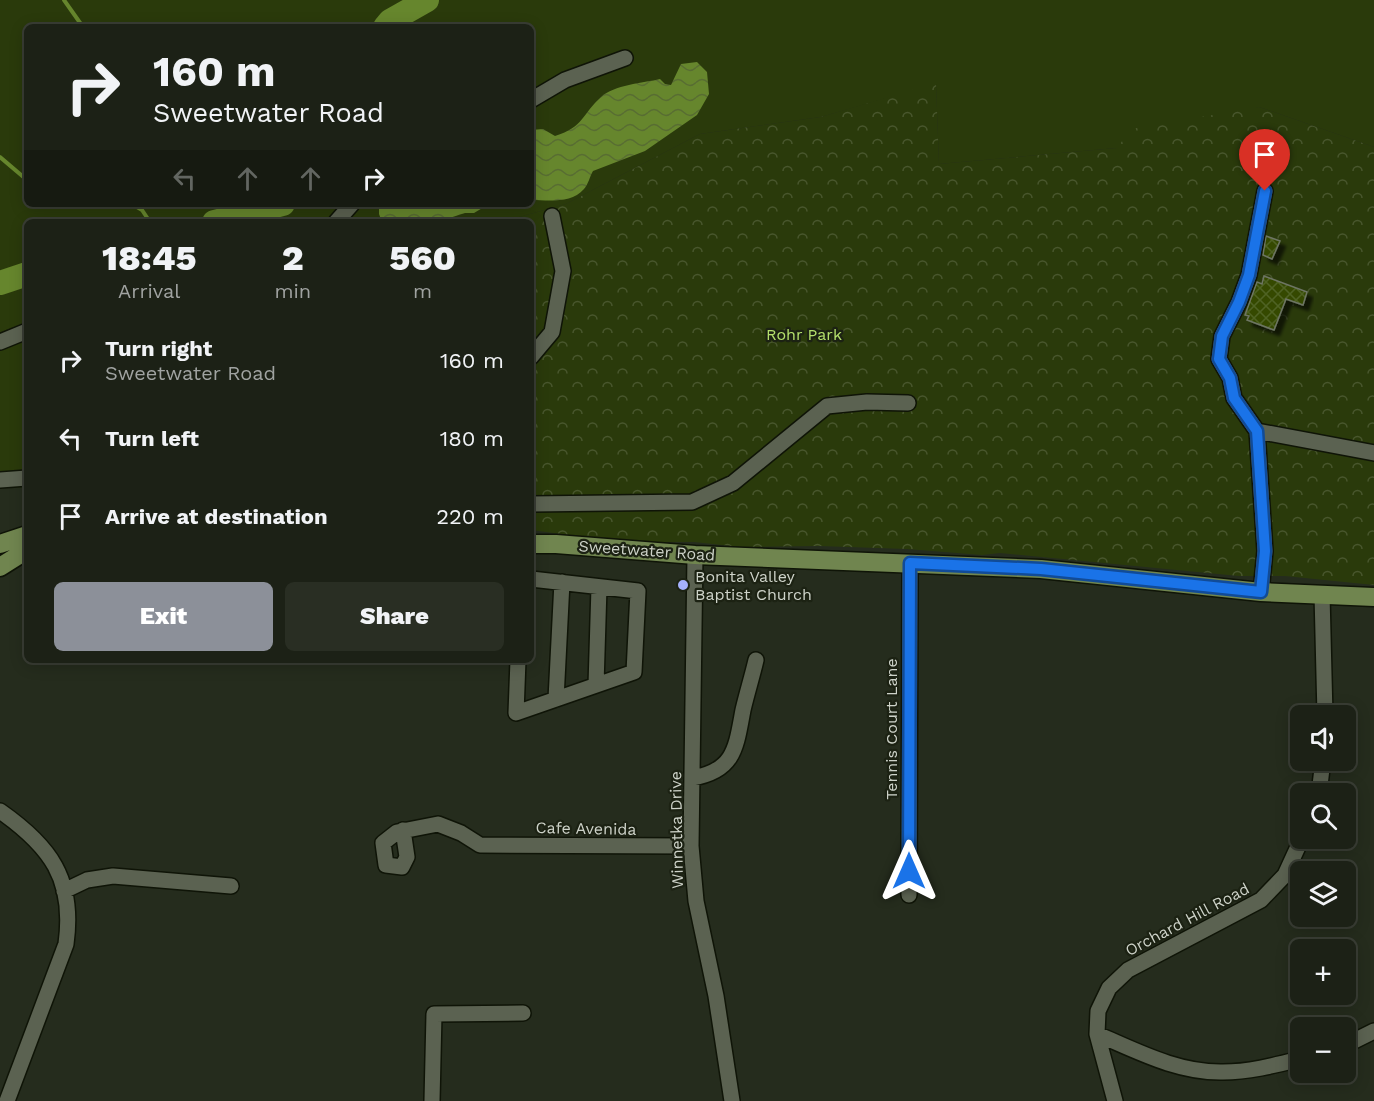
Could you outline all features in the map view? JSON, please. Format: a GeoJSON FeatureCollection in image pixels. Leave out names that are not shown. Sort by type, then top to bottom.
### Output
{"type":"FeatureCollection","features":[{"type":"Feature","properties":{"kind":"main road"},"geometry":{"type":"LineString","coordinates":[[0,544],[24,536]]}},
{"type":"Feature","properties":{"kind":"main road","name":"Sweetwater Road"},"geometry":{"type":"LineString","coordinates":[[534,544],[695,555],[1041,569],[1261,592],[1374,597]]}},
{"type":"Feature","properties":{"kind":"main road"},"geometry":{"type":"LineString","coordinates":[[0,567],[24,552]]}},
{"type":"Feature","properties":{"kind":"street"},"geometry":{"type":"LineString","coordinates":[[534,98],[565,80],[625,58]]}},
{"type":"Feature","properties":{"kind":"street"},"geometry":{"type":"LineString","coordinates":[[1261,592],[1265,551],[1257,431],[1234,398],[1230,378],[1219,359],[1222,336],[1249,275],[1265,191]]}},
{"type":"Feature","properties":{"kind":"street"},"geometry":{"type":"LineString","coordinates":[[534,354],[552,333],[563,271],[552,216]]}},
{"type":"Feature","properties":{"kind":"street"},"geometry":{"type":"LineString","coordinates":[[0,342],[24,332]]}},
{"type":"Feature","properties":{"kind":"street"},"geometry":{"type":"LineString","coordinates":[[534,504],[692,502],[733,483],[827,406],[867,402],[908,403]]}},
{"type":"Feature","properties":{"kind":"street"},"geometry":{"type":"LineString","coordinates":[[1257,431],[1374,453]]}},
{"type":"Feature","properties":{"kind":"street"},"geometry":{"type":"LineString","coordinates":[[0,480],[24,478]]}},
{"type":"Feature","properties":{"kind":"street","name":"Winnetka Drive"},"geometry":{"type":"LineString","coordinates":[[695,555],[691,846],[696,901],[716,996],[732,1101]]}},
{"type":"Feature","properties":{"kind":"street","name":"Tennis Court Lane"},"geometry":{"type":"LineString","coordinates":[[909,895],[910,563]]}},
{"type":"Feature","properties":{"kind":"street"},"geometry":{"type":"LineString","coordinates":[[518,663],[516,714],[634,672],[638,591],[534,579]]}},
{"type":"Feature","properties":{"kind":"street"},"geometry":{"type":"LineString","coordinates":[[556,699],[562,582]]}},
{"type":"Feature","properties":{"kind":"street"},"geometry":{"type":"LineString","coordinates":[[596,685],[600,587]]}},
{"type":"Feature","properties":{"kind":"street"},"geometry":{"type":"LineString","coordinates":[[1322,594],[1325,705]]}},
{"type":"Feature","properties":{"kind":"street"},"geometry":{"type":"LineString","coordinates":[[692,778],[708,776],[731,758],[742,728],[743,713],[756,660]]}},
{"type":"Feature","properties":{"kind":"street"},"geometry":{"type":"LineString","coordinates":[[0,811],[26,830],[46,851],[57,870],[64,891],[68,917],[66,944],[7,1101],[0,1098]]}},
{"type":"Feature","properties":{"kind":"street","name":"Cafe Avenida"},"geometry":{"type":"LineString","coordinates":[[403,830],[438,824],[461,832],[480,845],[691,846]]}},
{"type":"Feature","properties":{"kind":"street","name":"Orchard Hill Road"},"geometry":{"type":"LineString","coordinates":[[1115,1101],[1097,1034],[1098,1011],[1109,988],[1128,970],[1262,900],[1285,875],[1297,849]]}},
{"type":"Feature","properties":{"kind":"street"},"geometry":{"type":"LineString","coordinates":[[64,891],[87,880],[113,876],[231,886]]}},
{"type":"Feature","properties":{"kind":"street"},"geometry":{"type":"LineString","coordinates":[[432,1101],[434,1014],[524,1012]]}},
{"type":"Feature","properties":{"kind":"street"},"geometry":{"type":"LineString","coordinates":[[1097,1034],[1165,1062],[1201,1071],[1237,1072],[1290,1061]]}},
{"type":"Feature","properties":{"kind":"street"},"geometry":{"type":"LineString","coordinates":[[1356,1042],[1372,1038]]}},
{"type":"Feature","properties":{"kind":"green space"},"geometry":{"type":"Polygon","coordinates":[[[0,0],[1374,0],[1374,147],[1259,107],[1117,148],[939,164],[936,84],[821,117],[700,134],[566,204],[513,219],[24,219],[24,488],[0,486],[0,0]]]}},
{"type":"Feature","properties":{"kind":"green space","name":"Rohr Park"},"geometry":{"type":"Polygon","coordinates":[[[936,83],[939,164],[1117,148],[1131,129],[1259,107],[1374,147],[1374,585],[1285,576],[1239,576],[1000,553],[982,555],[907,549],[819,546],[741,547],[694,542],[591,538],[534,530],[534,219],[513,219],[566,204],[700,134],[821,117],[936,83]]]}},
{"type":"Feature","properties":{"kind":"water"},"geometry":{"type":"Polygon","coordinates":[[[697,62],[707,72],[709,94],[697,115],[645,151],[593,171],[579,194],[559,200],[534,200],[534,130],[543,129],[555,136],[565,132],[577,124],[601,97],[621,87],[660,79],[665,84],[671,85],[681,64],[697,62]]]}},
{"type":"Feature","properties":{"kind":"water"},"geometry":{"type":"Polygon","coordinates":[[[379,207],[484,207],[474,213],[465,213],[446,219],[381,219],[379,207]]]}},
{"type":"Feature","properties":{"kind":"building"},"geometry":{"type":"Polygon","coordinates":[[[1266,236],[1280,241],[1272,259],[1263,255],[1266,236]]]}},
{"type":"Feature","properties":{"kind":"building"},"geometry":{"type":"Polygon","coordinates":[[[1264,276],[1307,292],[1303,305],[1286,299],[1274,330],[1247,320],[1249,316],[1245,315],[1257,282],[1262,284],[1264,276]]]}},
{"type":"Feature","properties":{"kind":"waterway"},"geometry":{"type":"LineString","coordinates":[[64,0],[81,24]]}},
{"type":"Feature","properties":{"kind":"waterway"},"geometry":{"type":"LineString","coordinates":[[388,24],[427,0]]}},
{"type":"Feature","properties":{"kind":"waterway"},"geometry":{"type":"LineString","coordinates":[[0,157],[24,177]]}},
{"type":"Feature","properties":{"kind":"waterway"},"geometry":{"type":"LineString","coordinates":[[137,207],[148,219]]}},
{"type":"Feature","properties":{"kind":"waterway"},"geometry":{"type":"LineString","coordinates":[[227,207],[235,217]]}},
{"type":"Feature","properties":{"kind":"waterway"},"geometry":{"type":"LineString","coordinates":[[226,219],[272,207]]}},
{"type":"Feature","properties":{"kind":"waterway"},"geometry":{"type":"LineString","coordinates":[[0,283],[24,275]]}},
{"type":"Feature","properties":{"kind":"place","name":"Bonita Valley Baptist Church"},"geometry":{"type":"Point","coordinates":[683,585]}},
{"type":"Feature","properties":{"kind":"route"},"geometry":{"type":"LineString","coordinates":[[909,871],[910,563],[1041,569],[1261,592],[1265,551],[1257,431],[1234,398],[1230,378],[1219,359],[1222,336],[1249,275],[1265,191]]}}]}
